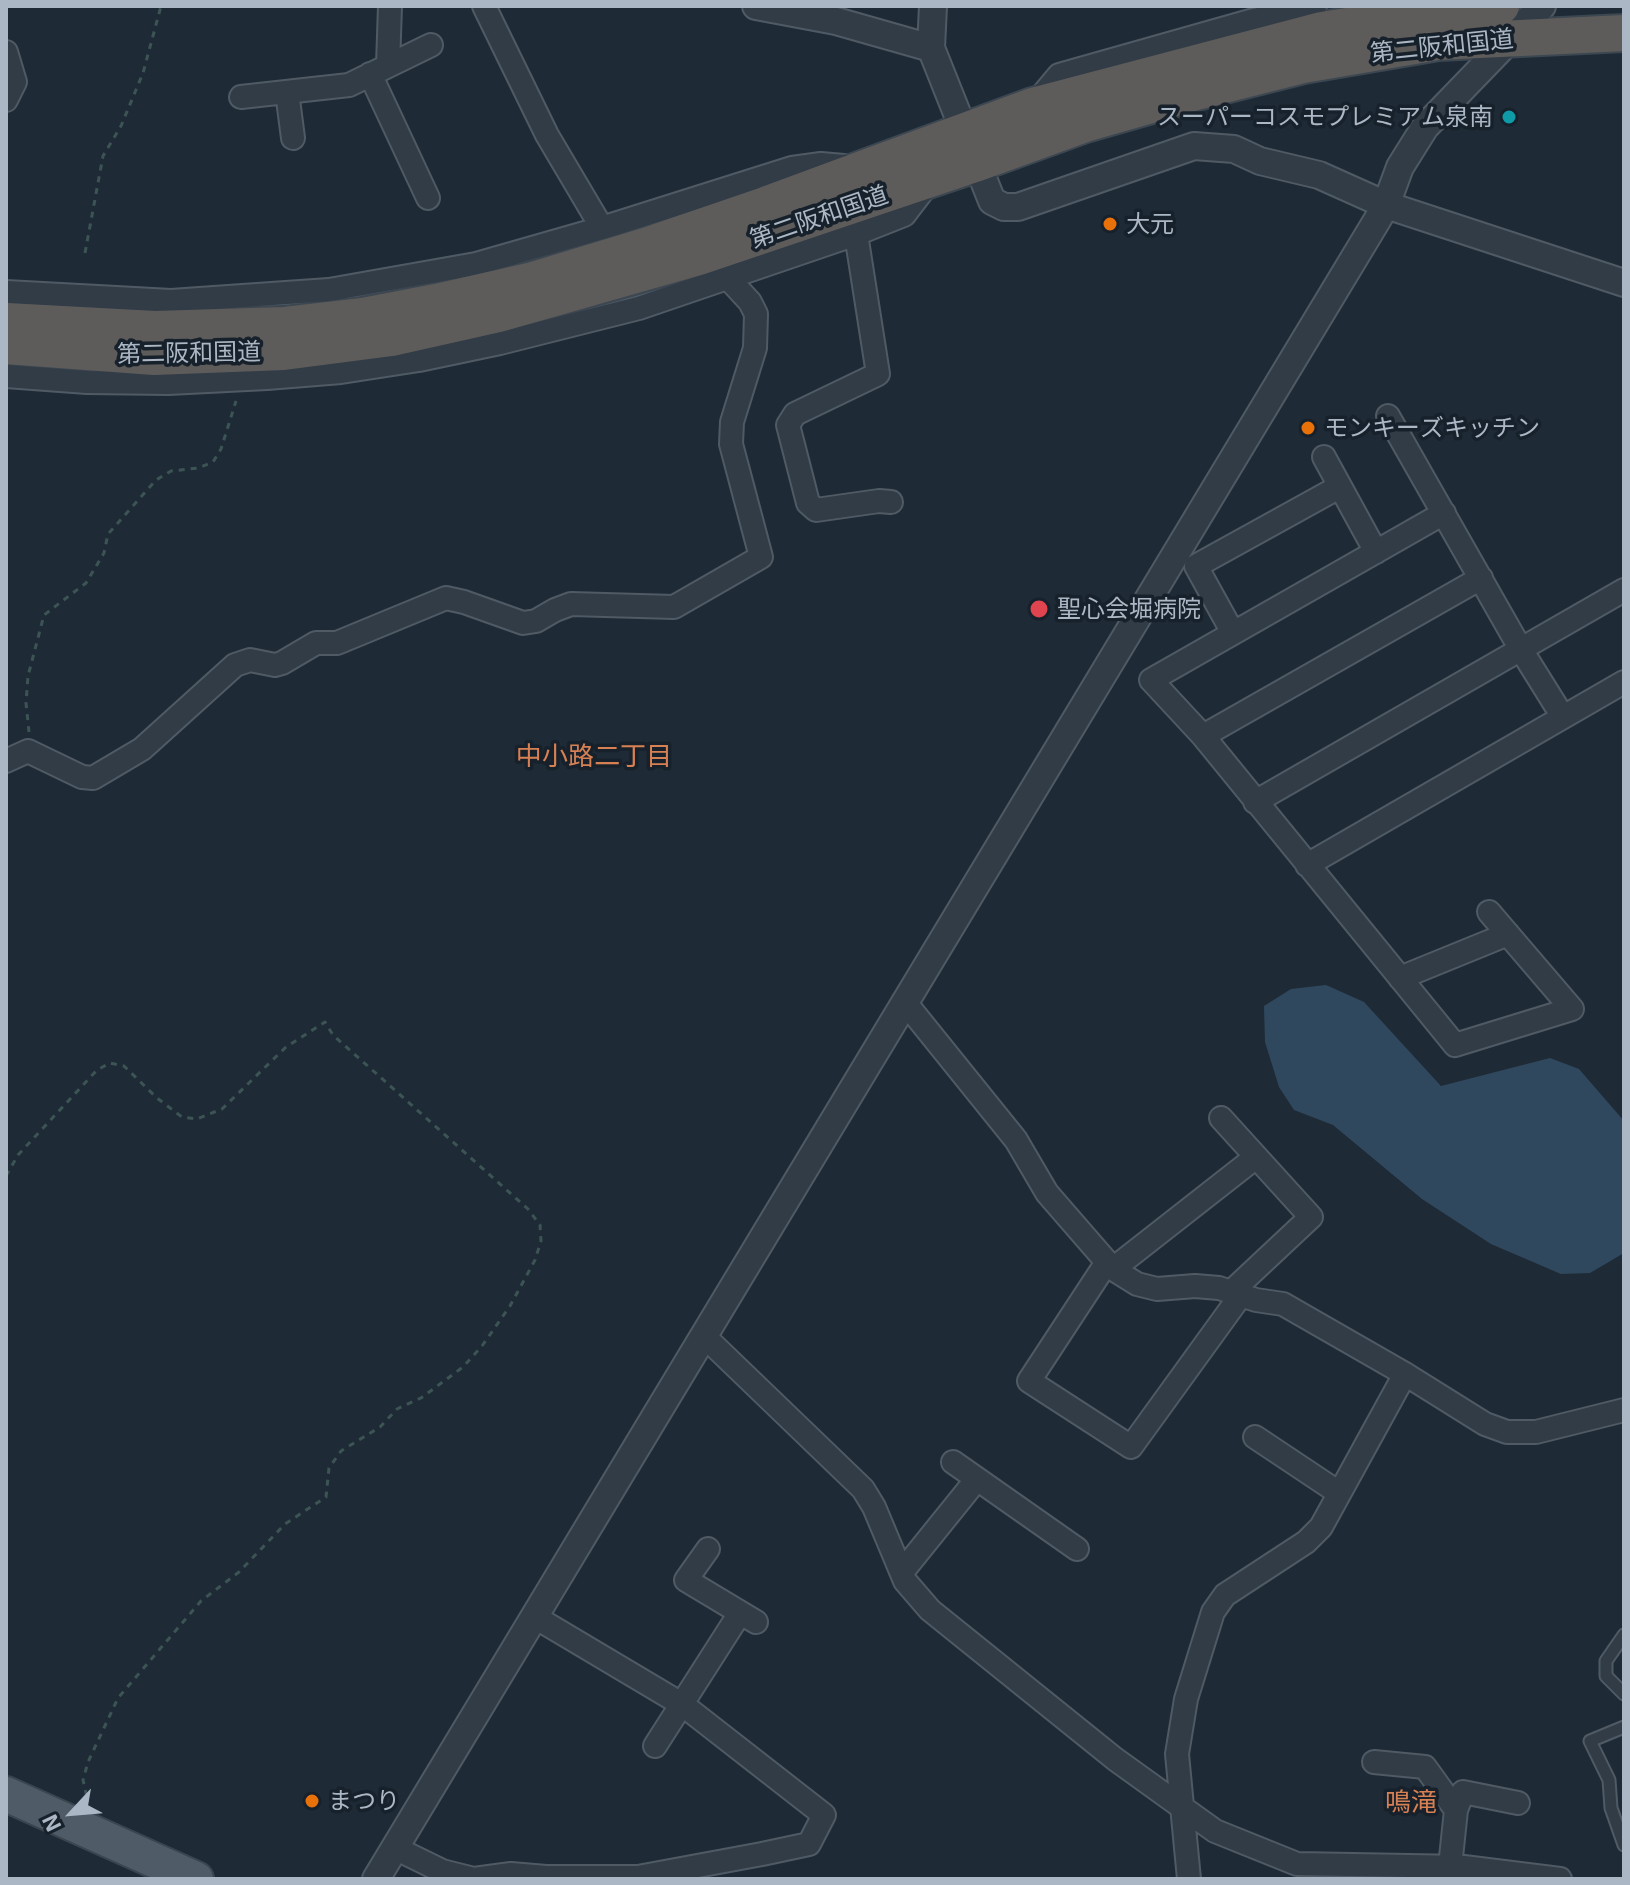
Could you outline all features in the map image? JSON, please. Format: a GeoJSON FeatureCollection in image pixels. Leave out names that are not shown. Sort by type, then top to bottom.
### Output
{"type":"FeatureCollection","features":[{"type":"Feature","properties":{"kind":"highway","name":"第二阪和国道"},"geometry":{"type":"LineString","coordinates":[[6,346],[154,357],[284,352],[392,338],[499,314],[699,257],[930,180],[1085,124],[1200,91],[1303,65],[1438,42],[1490,15]]}},
{"type":"Feature","properties":{"kind":"highway","name":"第二阪和国道"},"geometry":{"type":"LineString","coordinates":[[6,321],[155,329],[285,325],[377,313],[533,280],[645,246],[1033,106],[1322,30],[1490,15],[1624,33]]}},
{"type":"Feature","properties":{"kind":"main road"},"geometry":{"type":"LineString","coordinates":[[6,1794],[196,1879]]}},
{"type":"Feature","properties":{"kind":"street"},"geometry":{"type":"LineString","coordinates":[[390,6],[379,70],[428,198]]}},
{"type":"Feature","properties":{"kind":"street"},"geometry":{"type":"LineString","coordinates":[[484,6],[547,135],[602,228]]}},
{"type":"Feature","properties":{"kind":"street"},"geometry":{"type":"LineString","coordinates":[[756,6],[836,21],[931,48]]}},
{"type":"Feature","properties":{"kind":"street"},"geometry":{"type":"LineString","coordinates":[[933,6],[931,48],[975,164],[992,201],[1004,207],[1018,207],[1194,146],[1234,149],[1260,161],[1319,175],[1386,205],[1624,283]]}},
{"type":"Feature","properties":{"kind":"street"},"geometry":{"type":"LineString","coordinates":[[1033,106],[1059,75],[1250,21],[1315,6]]}},
{"type":"Feature","properties":{"kind":"street"},"geometry":{"type":"LineString","coordinates":[[376,1879],[1386,205],[1400,167],[1490,15],[1542,6]]}},
{"type":"Feature","properties":{"kind":"street"},"geometry":{"type":"LineString","coordinates":[[241,97],[349,85],[431,45]]}},
{"type":"Feature","properties":{"kind":"street"},"geometry":{"type":"LineString","coordinates":[[6,52],[15,82],[6,100]]}},
{"type":"Feature","properties":{"kind":"street"},"geometry":{"type":"LineString","coordinates":[[287,92],[293,138]]}},
{"type":"Feature","properties":{"kind":"street"},"geometry":{"type":"LineString","coordinates":[[6,292],[171,301],[329,290],[476,264],[792,168],[821,164],[863,168]]}},
{"type":"Feature","properties":{"kind":"street"},"geometry":{"type":"LineString","coordinates":[[6,376],[114,383],[242,380],[341,372],[500,343],[639,308],[856,234],[904,215],[930,180]]}},
{"type":"Feature","properties":{"kind":"street"},"geometry":{"type":"LineString","coordinates":[[856,234],[878,374],[795,414],[788,425],[808,503],[816,510],[891,502]]}},
{"type":"Feature","properties":{"kind":"street"},"geometry":{"type":"LineString","coordinates":[[6,761],[28,751],[82,777],[93,778],[142,749],[235,665],[250,660],[275,665],[282,663],[316,643],[337,643],[446,598],[523,623],[536,621],[571,604],[674,607],[761,557],[731,444],[732,422],[755,348],[756,314],[750,302],[727,277]]}},
{"type":"Feature","properties":{"kind":"street"},"geometry":{"type":"LineString","coordinates":[[1388,416],[1520,648],[1563,717]]}},
{"type":"Feature","properties":{"kind":"street"},"geometry":{"type":"LineString","coordinates":[[1324,457],[1376,552]]}},
{"type":"Feature","properties":{"kind":"street"},"geometry":{"type":"LineString","coordinates":[[1233,633],[1196,566],[1339,487]]}},
{"type":"Feature","properties":{"kind":"street"},"geometry":{"type":"LineString","coordinates":[[1444,513],[1151,680],[1203,736],[1455,1045],[1572,1009],[1489,912]]}},
{"type":"Feature","properties":{"kind":"street"},"geometry":{"type":"LineString","coordinates":[[1203,736],[1481,578]]}},
{"type":"Feature","properties":{"kind":"street"},"geometry":{"type":"LineString","coordinates":[[1255,802],[1624,590]]}},
{"type":"Feature","properties":{"kind":"street"},"geometry":{"type":"LineString","coordinates":[[1307,865],[1624,682]]}},
{"type":"Feature","properties":{"kind":"street"},"geometry":{"type":"LineString","coordinates":[[1400,978],[1508,934]]}},
{"type":"Feature","properties":{"kind":"street"},"geometry":{"type":"LineString","coordinates":[[904,1001],[1016,1140],[1047,1193],[1110,1265],[1137,1284],[1157,1289],[1219,1288],[1283,1304],[1485,1424],[1507,1432],[1536,1432],[1624,1410]]}},
{"type":"Feature","properties":{"kind":"street"},"geometry":{"type":"LineString","coordinates":[[1221,1118],[1311,1217],[1236,1293],[1131,1447],[1029,1381],[1110,1265],[1256,1157]]}},
{"type":"Feature","properties":{"kind":"street"},"geometry":{"type":"LineString","coordinates":[[703,1335],[863,1489],[874,1507],[905,1581],[930,1610],[1115,1759],[1215,1831],[1297,1864],[1450,1867],[1553,1878]]}},
{"type":"Feature","properties":{"kind":"street"},"geometry":{"type":"LineString","coordinates":[[1189,1879],[1177,1754],[1186,1699],[1213,1612],[1225,1595],[1306,1542],[1321,1527],[1405,1374]]}},
{"type":"Feature","properties":{"kind":"street"},"geometry":{"type":"LineString","coordinates":[[1255,1437],[1339,1493]]}},
{"type":"Feature","properties":{"kind":"street"},"geometry":{"type":"LineString","coordinates":[[953,1462],[1077,1549]]}},
{"type":"Feature","properties":{"kind":"street"},"geometry":{"type":"LineString","coordinates":[[902,1572],[977,1479]]}},
{"type":"Feature","properties":{"kind":"street"},"geometry":{"type":"LineString","coordinates":[[655,1746],[748,1618],[686,1580],[708,1549]]}},
{"type":"Feature","properties":{"kind":"street"},"geometry":{"type":"LineString","coordinates":[[395,1848],[442,1871],[474,1879],[511,1874],[638,1877],[809,1844],[824,1815],[683,1705],[535,1617]]}},
{"type":"Feature","properties":{"kind":"street"},"geometry":{"type":"LineString","coordinates":[[1374,1762],[1425,1767],[1456,1810]]}},
{"type":"Feature","properties":{"kind":"street"},"geometry":{"type":"LineString","coordinates":[[1450,1867],[1456,1810],[1463,1792],[1518,1803]]}},
{"type":"Feature","properties":{"kind":"lane"},"geometry":{"type":"LineString","coordinates":[[1624,1635],[1606,1661],[1606,1676],[1624,1694]]}},
{"type":"Feature","properties":{"kind":"lane"},"geometry":{"type":"LineString","coordinates":[[1624,1727],[1590,1741],[1609,1780],[1611,1808],[1624,1845]]}},
{"type":"Feature","properties":{"kind":"path"},"geometry":{"type":"LineString","coordinates":[[85,253],[103,156],[121,126],[143,73],[161,6]]}},
{"type":"Feature","properties":{"kind":"path"},"geometry":{"type":"LineString","coordinates":[[28,751],[28,676],[44,615],[86,583],[104,553],[108,534],[156,480],[171,471],[198,468],[213,462],[221,449],[242,380]]}},
{"type":"Feature","properties":{"kind":"path"},"geometry":{"type":"LineString","coordinates":[[6,1176],[18,1155],[97,1070],[110,1063],[124,1066],[182,1117],[197,1119],[222,1109],[286,1047],[325,1022],[333,1035],[528,1209],[540,1225],[541,1241],[535,1260],[510,1306],[482,1346],[463,1367],[432,1390],[397,1409],[380,1427],[341,1451],[329,1468],[326,1497],[285,1524],[239,1572],[201,1601],[118,1698],[88,1762],[83,1780],[94,1833]]}},
{"type":"Feature","properties":{"kind":"water"},"geometry":{"type":"Polygon","coordinates":[[[1326,985],[1364,1002],[1441,1086],[1550,1058],[1579,1069],[1624,1121],[1624,1253],[1590,1273],[1561,1274],[1491,1244],[1422,1199],[1333,1125],[1294,1110],[1279,1087],[1265,1042],[1264,1006],[1291,989],[1326,985]]]}},
{"type":"Feature","properties":{"kind":"place","name":"スーパーコスモプレミアム泉南"},"geometry":{"type":"Point","coordinates":[1509,117]}},
{"type":"Feature","properties":{"kind":"place","name":"大元"},"geometry":{"type":"Point","coordinates":[1110,224]}},
{"type":"Feature","properties":{"kind":"place","name":"モンキーズキッチン"},"geometry":{"type":"Point","coordinates":[1308,428]}},
{"type":"Feature","properties":{"kind":"place","name":"聖心会堀病院"},"geometry":{"type":"Point","coordinates":[1039,609]}},
{"type":"Feature","properties":{"kind":"place","name":"まつり"},"geometry":{"type":"Point","coordinates":[312,1801]}},
{"type":"Feature","properties":{"kind":"district","name":"中小路二丁目"},"geometry":{"type":"Point","coordinates":[594,756]}},
{"type":"Feature","properties":{"kind":"district","name":"鳴滝"},"geometry":{"type":"Point","coordinates":[1411,1802]}}]}
